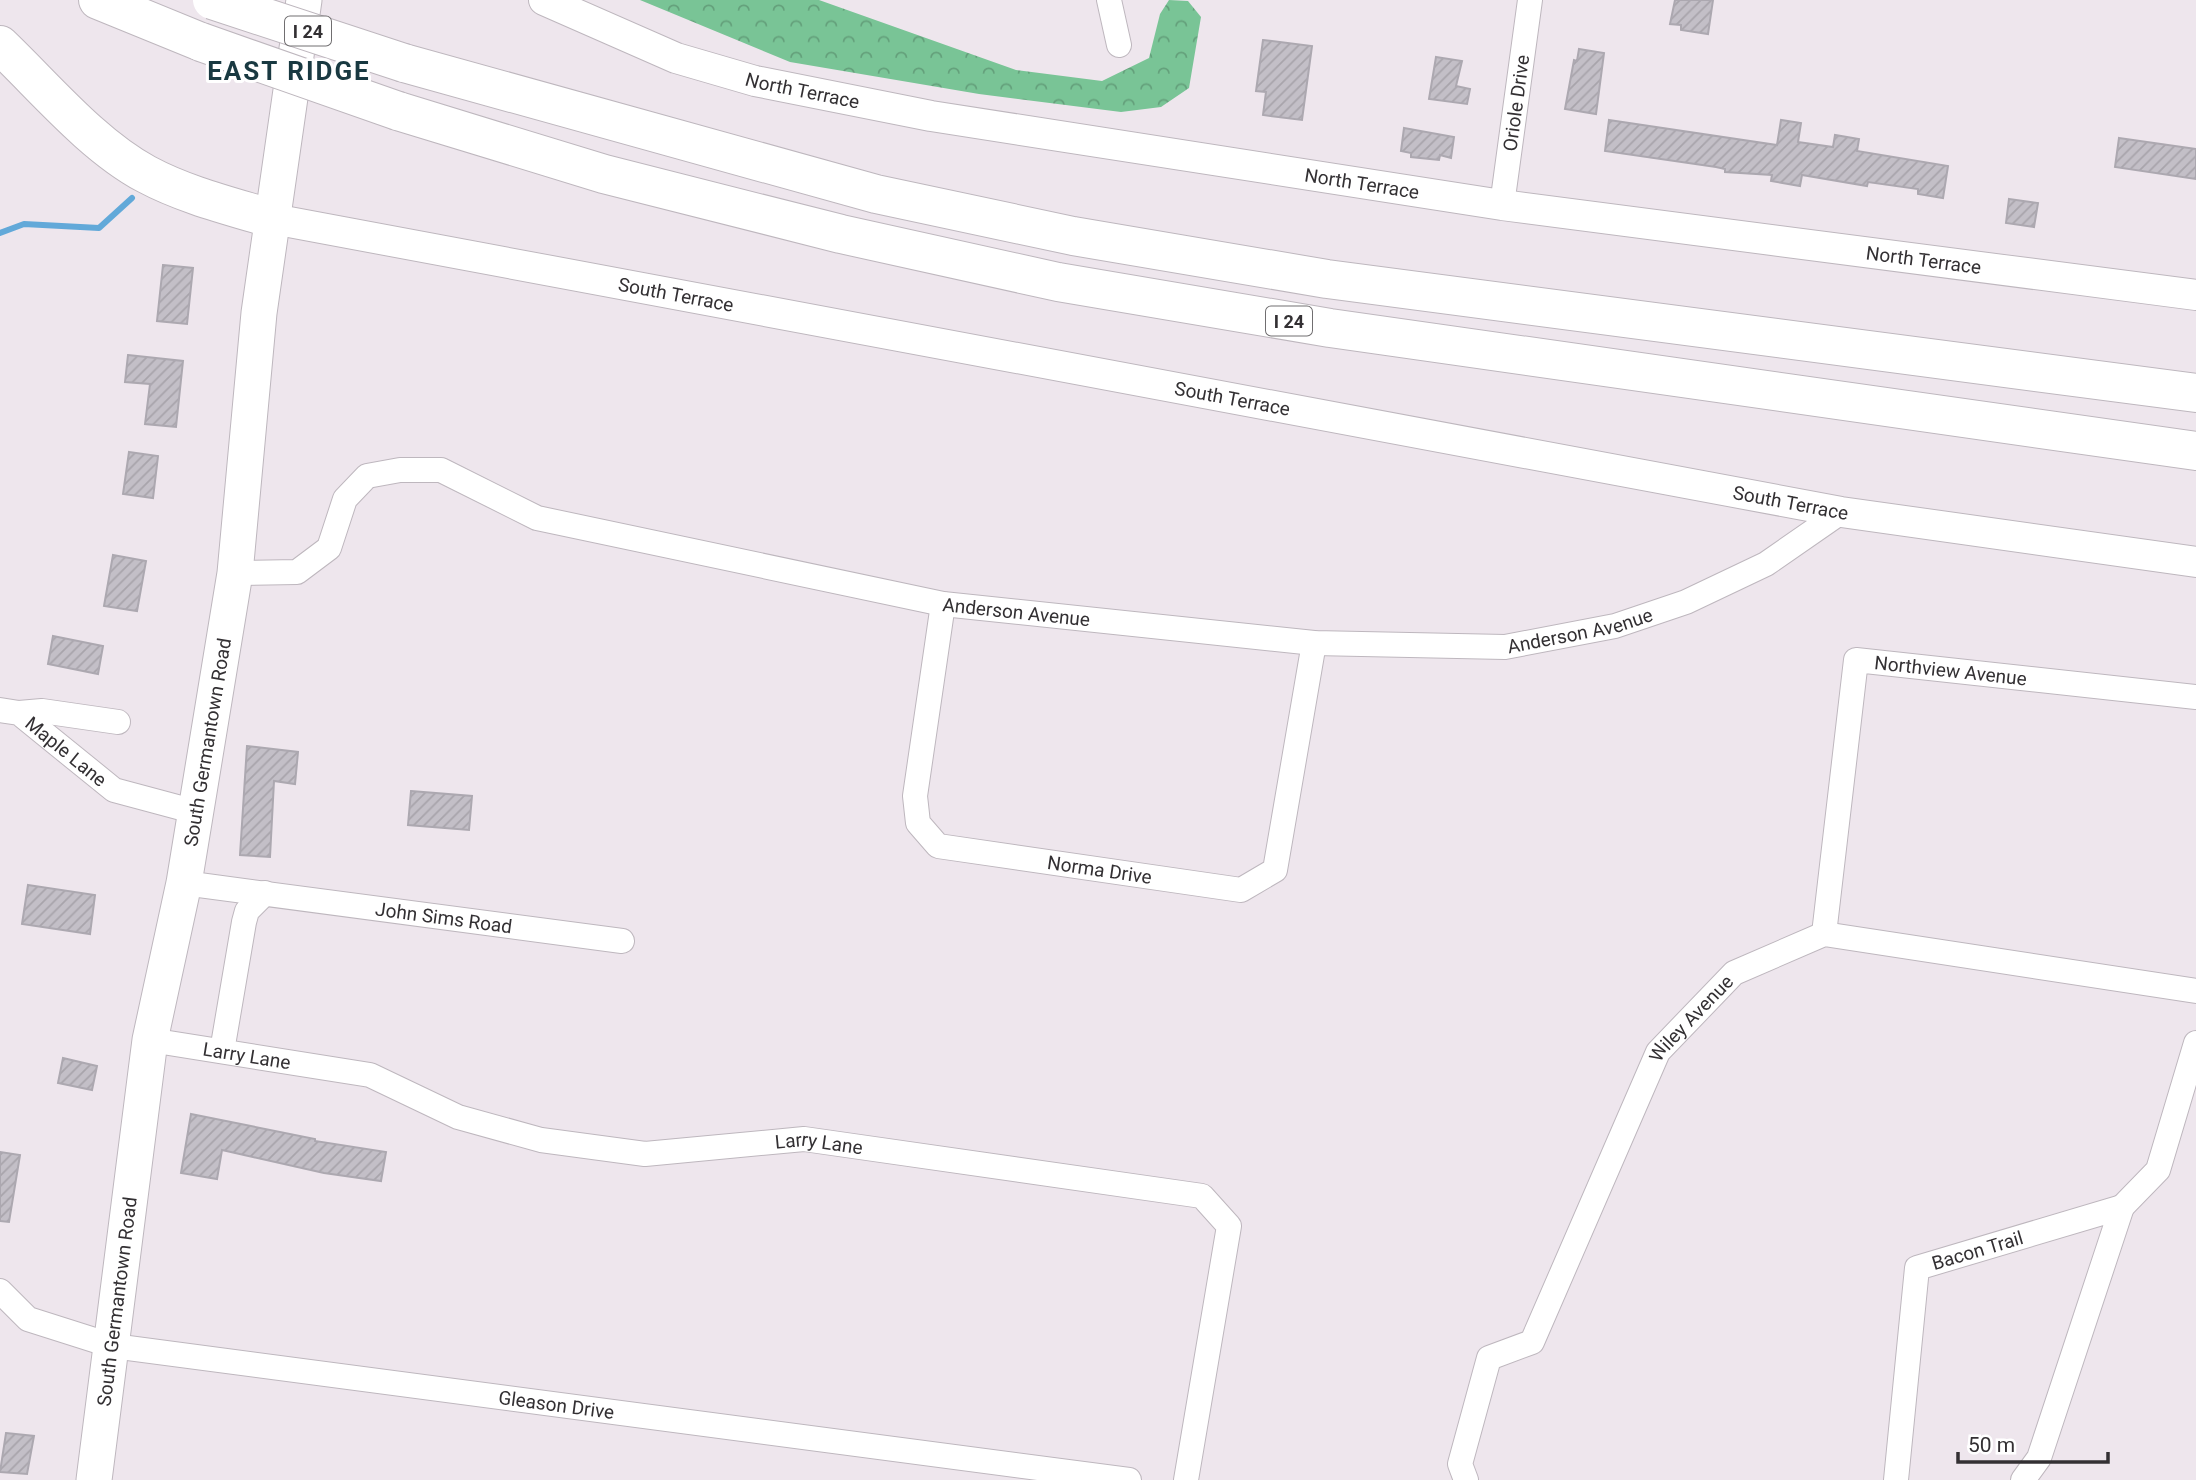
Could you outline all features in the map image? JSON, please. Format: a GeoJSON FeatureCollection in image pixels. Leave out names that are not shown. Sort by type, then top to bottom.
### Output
{"type":"FeatureCollection","features":[{"type":"Feature","properties":{"kind":"highway","name":"I 24"},"geometry":{"type":"LineString","coordinates":[[98,0],[201,42],[398,111],[604,174],[841,234],[1058,282],[1329,328],[2196,451]]}},
{"type":"Feature","properties":{"kind":"highway","name":"I 24"},"geometry":{"type":"LineString","coordinates":[[212,0],[404,63],[876,194],[1073,236],[1327,279],[2196,393]]}},
{"type":"Feature","properties":{"kind":"highway"},"geometry":{"type":"LineString","coordinates":[[0,45],[108,148],[143,172],[177,189],[272,219]]}},
{"type":"Feature","properties":{"kind":"main road","name":"South Germantown Road"},"geometry":{"type":"LineString","coordinates":[[94,1480],[150,1040],[184,883],[234,573],[259,313],[304,0]]}},
{"type":"Feature","properties":{"kind":"street","name":"North Terrace"},"geometry":{"type":"LineString","coordinates":[[544,0],[676,58],[755,81],[931,116],[1502,205],[2196,295]]}},
{"type":"Feature","properties":{"kind":"street"},"geometry":{"type":"LineString","coordinates":[[1109,0],[1119,45]]}},
{"type":"Feature","properties":{"kind":"street","name":"Oriole Drive"},"geometry":{"type":"LineString","coordinates":[[1502,205],[1530,0]]}},
{"type":"Feature","properties":{"kind":"street","name":"South Terrace"},"geometry":{"type":"LineString","coordinates":[[272,219],[1841,512],[2196,562]]}},
{"type":"Feature","properties":{"kind":"street","name":"Anderson Avenue"},"geometry":{"type":"LineString","coordinates":[[234,573],[297,572],[329,548],[345,499],[367,476],[400,470],[441,470],[537,518],[943,604],[1314,643],[1416,648],[1505,647],[1615,626],[1686,602],[1766,564],[1841,512]]}},
{"type":"Feature","properties":{"kind":"street","name":"Norma Drive"},"geometry":{"type":"LineString","coordinates":[[943,604],[915,796],[918,823],[938,846],[1241,890],[1275,870],[1314,643]]}},
{"type":"Feature","properties":{"kind":"street","name":"Northview Avenue"},"geometry":{"type":"LineString","coordinates":[[1824,934],[1856,660],[2196,698]]}},
{"type":"Feature","properties":{"kind":"street","name":"Maple Lane"},"geometry":{"type":"LineString","coordinates":[[9,712],[43,711],[118,722]]}},
{"type":"Feature","properties":{"kind":"street","name":"Maple Lane"},"geometry":{"type":"LineString","coordinates":[[9,712],[114,790],[196,811]]}},
{"type":"Feature","properties":{"kind":"street","name":"John Sims Road"},"geometry":{"type":"LineString","coordinates":[[184,883],[622,941]]}},
{"type":"Feature","properties":{"kind":"street"},"geometry":{"type":"LineString","coordinates":[[222,1051],[244,922],[247,911],[265,893]]}},
{"type":"Feature","properties":{"kind":"street"},"geometry":{"type":"LineString","coordinates":[[1824,934],[2196,991]]}},
{"type":"Feature","properties":{"kind":"street","name":"Wiley Avenue"},"geometry":{"type":"LineString","coordinates":[[1466,1480],[1460,1464],[1489,1357],[1532,1342],[1658,1052],[1734,973],[1824,934]]}},
{"type":"Feature","properties":{"kind":"street","name":"Larry Lane"},"geometry":{"type":"LineString","coordinates":[[150,1040],[370,1075],[458,1117],[541,1140],[645,1154],[804,1139],[1202,1196],[1228,1226],[1186,1480]]}},
{"type":"Feature","properties":{"kind":"street","name":"Bacon Trail"},"geometry":{"type":"LineString","coordinates":[[2023,1480],[2039,1458],[2122,1207],[2158,1170],[2196,1043]]}},
{"type":"Feature","properties":{"kind":"street","name":"Bacon Trail"},"geometry":{"type":"LineString","coordinates":[[1896,1480],[1917,1268],[2122,1207]]}},
{"type":"Feature","properties":{"kind":"street","name":"Gleason Drive"},"geometry":{"type":"LineString","coordinates":[[0,1291],[28,1320],[113,1346],[1129,1480]]}},
{"type":"Feature","properties":{"kind":"green space"},"geometry":{"type":"Polygon","coordinates":[[[640,0],[819,0],[1016,70],[1102,81],[1149,58],[1160,14],[1169,0],[1188,1],[1201,17],[1189,88],[1161,107],[1121,112],[979,94],[790,62],[640,0]]]}},
{"type":"Feature","properties":{"kind":"building"},"geometry":{"type":"Polygon","coordinates":[[[1675,0],[1713,0],[1708,34],[1681,30],[1681,25],[1670,24],[1675,0]]]}},
{"type":"Feature","properties":{"kind":"building"},"geometry":{"type":"Polygon","coordinates":[[[1263,40],[1312,46],[1302,120],[1263,115],[1266,92],[1256,91],[1263,40]]]}},
{"type":"Feature","properties":{"kind":"building"},"geometry":{"type":"Polygon","coordinates":[[[1579,49],[1604,53],[1596,114],[1565,109],[1574,60],[1577,61],[1579,49]]]}},
{"type":"Feature","properties":{"kind":"building"},"geometry":{"type":"Polygon","coordinates":[[[1436,57],[1462,61],[1456,86],[1470,89],[1467,104],[1429,99],[1436,57]]]}},
{"type":"Feature","properties":{"kind":"building"},"geometry":{"type":"Polygon","coordinates":[[[1609,120],[1777,145],[1781,120],[1801,123],[1798,142],[1833,147],[1835,135],[1859,139],[1857,151],[1948,166],[1943,198],[1918,194],[1918,189],[1868,182],[1867,186],[1802,175],[1800,186],[1771,181],[1772,175],[1725,172],[1725,169],[1716,167],[1605,151],[1609,120]]]}},
{"type":"Feature","properties":{"kind":"building"},"geometry":{"type":"Polygon","coordinates":[[[1404,128],[1454,137],[1451,158],[1440,155],[1439,160],[1411,157],[1411,153],[1401,151],[1404,128]]]}},
{"type":"Feature","properties":{"kind":"building"},"geometry":{"type":"Polygon","coordinates":[[[2119,138],[2196,149],[2196,179],[2115,167],[2119,138]]]}},
{"type":"Feature","properties":{"kind":"building"},"geometry":{"type":"Polygon","coordinates":[[[2009,199],[2038,203],[2034,227],[2006,223],[2009,199]]]}},
{"type":"Feature","properties":{"kind":"building"},"geometry":{"type":"Polygon","coordinates":[[[163,265],[193,268],[187,324],[157,321],[163,265]]]}},
{"type":"Feature","properties":{"kind":"building"},"geometry":{"type":"Polygon","coordinates":[[[128,355],[183,361],[176,427],[145,424],[150,384],[125,382],[128,355]]]}},
{"type":"Feature","properties":{"kind":"building"},"geometry":{"type":"Polygon","coordinates":[[[129,452],[158,456],[153,498],[123,494],[129,452]]]}},
{"type":"Feature","properties":{"kind":"building"},"geometry":{"type":"Polygon","coordinates":[[[113,555],[146,561],[137,611],[104,606],[113,555]]]}},
{"type":"Feature","properties":{"kind":"building"},"geometry":{"type":"Polygon","coordinates":[[[53,636],[103,646],[98,674],[48,664],[53,636]]]}},
{"type":"Feature","properties":{"kind":"building"},"geometry":{"type":"Polygon","coordinates":[[[247,746],[298,752],[295,784],[274,781],[270,857],[240,855],[247,746]]]}},
{"type":"Feature","properties":{"kind":"building"},"geometry":{"type":"Polygon","coordinates":[[[411,791],[472,796],[469,830],[408,825],[411,791]]]}},
{"type":"Feature","properties":{"kind":"building"},"geometry":{"type":"Polygon","coordinates":[[[28,885],[95,895],[90,934],[22,924],[28,885]]]}},
{"type":"Feature","properties":{"kind":"building"},"geometry":{"type":"Polygon","coordinates":[[[63,1058],[97,1066],[92,1090],[58,1083],[63,1058]]]}},
{"type":"Feature","properties":{"kind":"building"},"geometry":{"type":"Polygon","coordinates":[[[191,1114],[315,1141],[386,1152],[381,1181],[324,1173],[222,1150],[217,1179],[181,1173],[191,1114]]]}},
{"type":"Feature","properties":{"kind":"building"},"geometry":{"type":"Polygon","coordinates":[[[0,1152],[20,1155],[9,1222],[0,1221],[0,1152]]]}},
{"type":"Feature","properties":{"kind":"building"},"geometry":{"type":"Polygon","coordinates":[[[6,1433],[34,1436],[27,1474],[0,1472],[6,1433]]]}},
{"type":"Feature","properties":{"kind":"waterway"},"geometry":{"type":"LineString","coordinates":[[0,233],[24,224],[99,228],[132,198]]}},
{"type":"Feature","properties":{"kind":"district","name":"EAST RIDGE"},"geometry":{"type":"Point","coordinates":[289,71]}}]}
